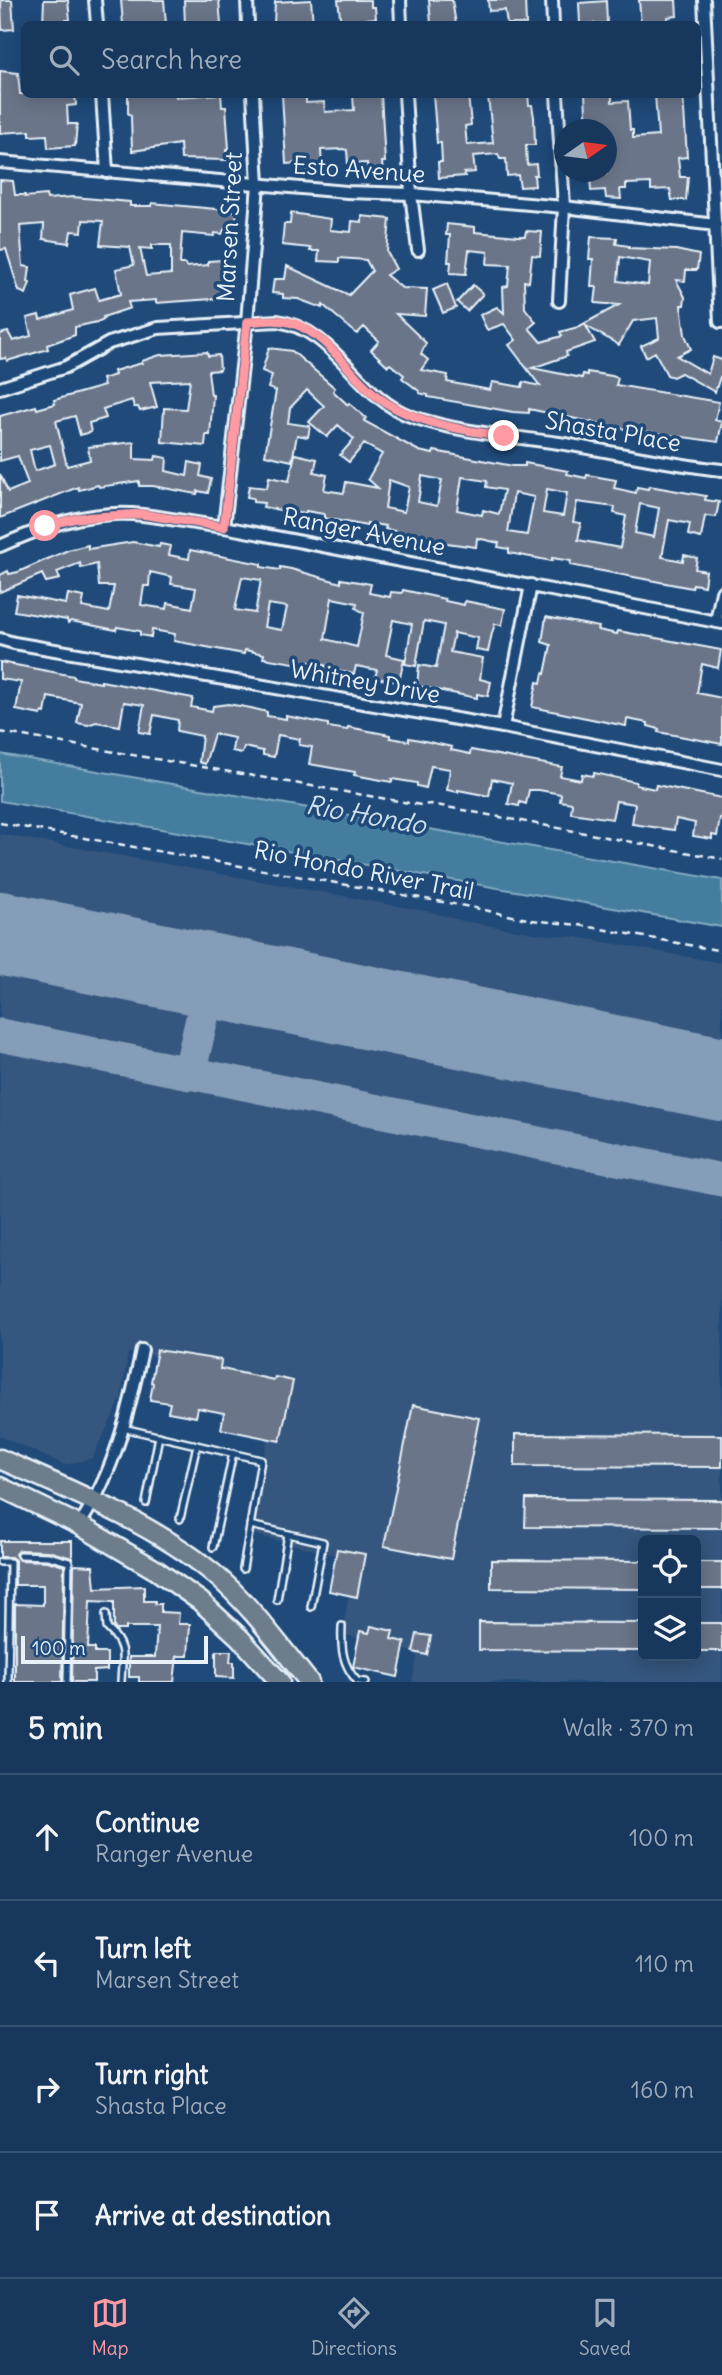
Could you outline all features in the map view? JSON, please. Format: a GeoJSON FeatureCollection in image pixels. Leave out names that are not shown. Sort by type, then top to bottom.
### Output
{"type":"FeatureCollection","features":[{"type":"Feature","properties":{"kind":"main road"},"geometry":{"type":"LineString","coordinates":[[0,1459],[95,1501],[167,1542],[213,1573],[260,1621],[309,1682]]}},
{"type":"Feature","properties":{"kind":"main road"},"geometry":{"type":"LineString","coordinates":[[0,1488],[79,1525],[156,1570],[200,1601],[239,1637],[280,1682]]}},
{"type":"Feature","properties":{"kind":"street"},"geometry":{"type":"LineString","coordinates":[[95,0],[97,21]]}},
{"type":"Feature","properties":{"kind":"street"},"geometry":{"type":"LineString","coordinates":[[247,0],[248,21]]}},
{"type":"Feature","properties":{"kind":"street"},"geometry":{"type":"LineString","coordinates":[[400,0],[401,21]]}},
{"type":"Feature","properties":{"kind":"street"},"geometry":{"type":"LineString","coordinates":[[552,0],[554,21]]}},
{"type":"Feature","properties":{"kind":"street"},"geometry":{"type":"LineString","coordinates":[[704,0],[721,322]]}},
{"type":"Feature","properties":{"kind":"street"},"geometry":{"type":"LineString","coordinates":[[102,98],[107,172]]}},
{"type":"Feature","properties":{"kind":"street","name":"Marsen Street"},"geometry":{"type":"LineString","coordinates":[[224,527],[247,322],[258,184],[253,98]]}},
{"type":"Feature","properties":{"kind":"street"},"geometry":{"type":"LineString","coordinates":[[405,98],[411,194],[418,250]]}},
{"type":"Feature","properties":{"kind":"street"},"geometry":{"type":"LineString","coordinates":[[557,98],[564,207],[559,300]]}},
{"type":"Feature","properties":{"kind":"street","name":"Esto Avenue"},"geometry":{"type":"LineString","coordinates":[[0,162],[347,192],[411,194],[564,207],[716,225]]}},
{"type":"Feature","properties":{"kind":"street","name":"Shasta Place"},"geometry":{"type":"LineString","coordinates":[[0,388],[66,367],[109,343],[158,328],[277,321],[295,324],[321,340],[383,401],[411,417],[490,434],[722,470]]}},
{"type":"Feature","properties":{"kind":"street","name":"Ranger Avenue"},"geometry":{"type":"LineString","coordinates":[[0,546],[45,526],[78,518],[141,514],[224,527],[719,622]]}},
{"type":"Feature","properties":{"kind":"street"},"geometry":{"type":"LineString","coordinates":[[503,727],[531,585]]}},
{"type":"Feature","properties":{"kind":"street"},"geometry":{"type":"LineString","coordinates":[[719,622],[722,592]]}},
{"type":"Feature","properties":{"kind":"street","name":"Whitney Drive"},"geometry":{"type":"LineString","coordinates":[[0,639],[503,727],[722,770]]}},
{"type":"Feature","properties":{"kind":"street"},"geometry":{"type":"LineString","coordinates":[[79,1525],[95,1501],[109,1470],[130,1408],[142,1350]]}},
{"type":"Feature","properties":{"kind":"lane"},"geometry":{"type":"LineString","coordinates":[[123,1428],[261,1460],[243,1569]]}},
{"type":"Feature","properties":{"kind":"lane"},"geometry":{"type":"LineString","coordinates":[[146,1503],[159,1436]]}},
{"type":"Feature","properties":{"kind":"lane"},"geometry":{"type":"LineString","coordinates":[[180,1519],[197,1445]]}},
{"type":"Feature","properties":{"kind":"lane"},"geometry":{"type":"LineString","coordinates":[[213,1548],[233,1453]]}},
{"type":"Feature","properties":{"kind":"lane"},"geometry":{"type":"LineString","coordinates":[[250,1525],[323,1542],[311,1607]]}},
{"type":"Feature","properties":{"kind":"lane"},"geometry":{"type":"LineString","coordinates":[[277,1600],[288,1534]]}},
{"type":"Feature","properties":{"kind":"lane"},"geometry":{"type":"LineString","coordinates":[[20,1555],[48,1556],[69,1562],[67,1682]]}},
{"type":"Feature","properties":{"kind":"lane"},"geometry":{"type":"LineString","coordinates":[[0,1562],[10,1562],[8,1682]]}},
{"type":"Feature","properties":{"kind":"lane"},"geometry":{"type":"LineString","coordinates":[[106,1614],[107,1628],[119,1639],[123,1650],[121,1682]]}},
{"type":"Feature","properties":{"kind":"lane"},"geometry":{"type":"LineString","coordinates":[[342,1626],[341,1655],[357,1681],[366,1682]]}},
{"type":"Feature","properties":{"kind":"lane"},"geometry":{"type":"LineString","coordinates":[[0,1658],[9,1658]]}},
{"type":"Feature","properties":{"kind":"path"},"geometry":{"type":"LineString","coordinates":[[0,732],[421,805],[442,806],[722,859]]}},
{"type":"Feature","properties":{"kind":"path","name":"Rio Hondo River Trail"},"geometry":{"type":"LineString","coordinates":[[0,822],[452,903],[532,920],[579,925],[722,951]]}},
{"type":"Feature","properties":{"kind":"shaded area"},"geometry":{"type":"Polygon","coordinates":[[[0,754],[722,880],[722,927],[0,801],[0,754]]]}},
{"type":"Feature","properties":{"kind":"shaded area"},"geometry":{"type":"Polygon","coordinates":[[[0,834],[431,912],[463,921],[539,934],[577,937],[722,963],[722,1682],[412,1682],[418,1653],[342,1634],[355,1560],[251,1534],[273,1405],[149,1355],[128,1353],[121,1400],[92,1458],[65,1465],[0,1436],[0,834]]]}},
{"type":"Feature","properties":{"kind":"building"},"geometry":{"type":"Polygon","coordinates":[[[1,0],[12,0],[14,29],[2,30],[1,0]]]}},
{"type":"Feature","properties":{"kind":"building"},"geometry":{"type":"Polygon","coordinates":[[[44,0],[68,0],[70,20],[43,21],[44,0]]]}},
{"type":"Feature","properties":{"kind":"building"},"geometry":{"type":"Polygon","coordinates":[[[121,0],[164,0],[166,21],[123,21],[121,0]]]}},
{"type":"Feature","properties":{"kind":"building"},"geometry":{"type":"Polygon","coordinates":[[[184,0],[219,0],[221,21],[185,21],[184,0]]]}},
{"type":"Feature","properties":{"kind":"building"},"geometry":{"type":"Polygon","coordinates":[[[311,0],[313,21],[274,21],[275,2],[311,0]]]}},
{"type":"Feature","properties":{"kind":"building"},"geometry":{"type":"Polygon","coordinates":[[[338,0],[371,0],[371,7],[375,7],[376,18],[366,21],[341,21],[338,0]]]}},
{"type":"Feature","properties":{"kind":"building"},"geometry":{"type":"Polygon","coordinates":[[[429,0],[452,0],[456,21],[431,21],[429,0]]]}},
{"type":"Feature","properties":{"kind":"building"},"geometry":{"type":"Polygon","coordinates":[[[488,0],[525,0],[526,21],[507,21],[505,10],[489,11],[488,0]]]}},
{"type":"Feature","properties":{"kind":"building"},"geometry":{"type":"Polygon","coordinates":[[[639,0],[676,0],[677,16],[668,17],[668,21],[641,21],[639,0]]]}},
{"type":"Feature","properties":{"kind":"building"},"geometry":{"type":"Polygon","coordinates":[[[606,1],[607,21],[580,21],[579,3],[606,1]]]}},
{"type":"Feature","properties":{"kind":"building"},"geometry":{"type":"Polygon","coordinates":[[[0,71],[18,73],[21,98],[75,98],[76,105],[67,106],[68,124],[77,124],[75,146],[48,148],[47,135],[30,136],[30,131],[0,133],[0,71]]]}},
{"type":"Feature","properties":{"kind":"building"},"geometry":{"type":"Polygon","coordinates":[[[128,98],[221,98],[222,107],[226,107],[229,149],[226,149],[227,160],[181,159],[180,144],[132,151],[131,116],[128,113],[128,98]]]}},
{"type":"Feature","properties":{"kind":"building"},"geometry":{"type":"Polygon","coordinates":[[[282,98],[306,98],[306,103],[324,102],[325,112],[354,110],[353,98],[381,98],[385,162],[382,162],[383,173],[368,174],[367,163],[348,164],[347,150],[343,149],[321,150],[322,167],[311,168],[312,172],[300,171],[300,163],[286,164],[282,98]]]}},
{"type":"Feature","properties":{"kind":"building"},"geometry":{"type":"Polygon","coordinates":[[[433,98],[468,98],[471,125],[465,126],[467,145],[493,143],[488,98],[528,98],[534,117],[535,145],[526,145],[527,165],[536,164],[535,186],[520,187],[518,175],[507,176],[506,159],[500,159],[498,154],[473,156],[475,172],[464,173],[465,176],[439,178],[441,143],[437,143],[433,98]]]}},
{"type":"Feature","properties":{"kind":"building"},"geometry":{"type":"Polygon","coordinates":[[[585,98],[612,98],[612,102],[628,101],[633,138],[658,136],[655,98],[683,98],[687,157],[678,158],[680,177],[688,177],[686,200],[672,200],[670,189],[651,190],[651,183],[626,184],[626,189],[620,189],[621,199],[606,198],[605,190],[591,191],[590,182],[617,182],[617,119],[586,119],[585,98]]]}},
{"type":"Feature","properties":{"kind":"building"},"geometry":{"type":"Polygon","coordinates":[[[0,180],[13,181],[15,195],[25,197],[46,195],[47,199],[73,197],[130,202],[130,206],[152,206],[152,203],[237,211],[235,229],[225,228],[222,234],[215,233],[214,236],[182,233],[180,264],[185,264],[186,267],[208,265],[208,261],[223,260],[226,298],[156,303],[156,300],[128,302],[130,308],[103,317],[104,319],[97,322],[75,327],[75,335],[47,345],[48,349],[7,361],[6,358],[0,359],[0,334],[8,332],[13,341],[31,336],[27,318],[39,315],[40,320],[73,310],[70,295],[95,288],[99,300],[121,294],[116,269],[134,265],[130,247],[100,245],[103,221],[83,220],[82,232],[71,231],[69,243],[43,239],[44,224],[20,226],[23,266],[30,267],[30,283],[26,294],[19,291],[6,249],[0,250],[0,180]],[[152,245],[152,249],[140,248],[146,276],[171,274],[171,245],[152,245]]]}},
{"type":"Feature","properties":{"kind":"building"},"geometry":{"type":"Polygon","coordinates":[[[291,213],[331,219],[330,230],[351,232],[352,221],[362,222],[362,216],[390,219],[387,252],[396,269],[386,275],[402,288],[427,289],[425,316],[396,314],[426,343],[421,354],[428,360],[421,370],[448,375],[447,382],[490,390],[492,382],[522,387],[523,382],[540,386],[509,345],[516,340],[504,324],[487,330],[480,315],[497,307],[504,313],[503,287],[508,286],[510,265],[487,264],[488,252],[469,250],[466,274],[450,273],[450,235],[446,235],[447,224],[475,227],[475,232],[518,236],[525,236],[526,231],[542,232],[540,256],[532,255],[529,282],[524,281],[525,308],[536,322],[529,328],[541,342],[562,336],[560,332],[578,327],[619,305],[595,303],[597,287],[591,287],[593,259],[589,259],[591,237],[617,238],[616,244],[629,248],[676,250],[699,255],[697,270],[686,270],[685,281],[676,280],[685,297],[684,305],[681,305],[685,335],[691,349],[677,356],[708,374],[713,357],[722,360],[722,378],[720,377],[715,392],[681,373],[673,377],[667,375],[655,352],[646,357],[641,346],[659,338],[657,318],[633,321],[619,345],[586,326],[595,342],[566,352],[567,356],[532,368],[582,378],[587,372],[612,376],[618,378],[616,385],[719,402],[715,420],[722,422],[718,442],[619,428],[529,409],[529,413],[513,412],[428,397],[419,393],[402,378],[404,375],[390,364],[388,366],[371,350],[379,341],[364,327],[357,334],[323,305],[322,308],[298,299],[283,298],[283,294],[272,293],[274,279],[285,279],[287,266],[349,295],[372,271],[366,260],[339,258],[339,262],[318,261],[319,251],[282,245],[284,224],[290,224],[291,213]],[[620,257],[618,281],[648,285],[650,262],[620,257]]]}},
{"type":"Feature","properties":{"kind":"building"},"geometry":{"type":"Polygon","coordinates":[[[447,284],[456,308],[443,313],[433,290],[447,284]]]}},
{"type":"Feature","properties":{"kind":"building"},"geometry":{"type":"Polygon","coordinates":[[[473,285],[483,294],[467,311],[457,302],[473,285]]]}},
{"type":"Feature","properties":{"kind":"building"},"geometry":{"type":"Polygon","coordinates":[[[269,348],[292,351],[335,388],[333,391],[348,405],[349,403],[366,418],[364,421],[419,451],[433,454],[434,451],[513,466],[525,466],[525,463],[568,471],[567,474],[586,478],[587,475],[616,480],[614,488],[636,493],[637,487],[648,489],[649,486],[706,496],[705,500],[719,502],[716,517],[705,516],[701,538],[688,535],[690,524],[669,520],[662,557],[683,561],[684,555],[697,558],[695,569],[706,571],[704,586],[693,584],[692,588],[570,565],[571,561],[552,558],[552,561],[509,553],[509,549],[498,547],[499,543],[477,538],[476,547],[447,543],[385,529],[386,526],[367,523],[367,526],[324,518],[324,514],[306,511],[305,514],[263,507],[264,503],[253,502],[253,498],[247,497],[249,486],[267,488],[269,477],[289,481],[295,454],[317,459],[314,472],[327,475],[324,490],[344,493],[346,482],[378,488],[368,479],[382,454],[364,444],[349,462],[340,455],[354,439],[338,425],[327,437],[309,422],[324,406],[307,390],[290,408],[288,423],[310,426],[308,437],[297,435],[292,461],[265,455],[276,391],[268,388],[272,375],[262,371],[269,348]],[[422,476],[418,502],[437,506],[442,480],[422,476]],[[462,477],[457,510],[482,515],[483,510],[499,514],[504,490],[486,487],[487,481],[462,477]],[[389,480],[385,508],[404,512],[409,487],[389,480]],[[547,489],[543,513],[563,516],[567,493],[547,489]],[[514,493],[508,532],[527,535],[534,497],[514,493]],[[577,502],[573,522],[581,523],[578,540],[620,548],[626,516],[614,513],[615,507],[577,502]],[[640,504],[635,533],[654,537],[659,508],[640,504]]]}},
{"type":"Feature","properties":{"kind":"building"},"geometry":{"type":"Polygon","coordinates":[[[207,352],[208,356],[219,355],[220,370],[208,371],[213,395],[210,435],[206,435],[205,446],[162,442],[164,408],[186,409],[190,380],[150,382],[157,407],[140,411],[138,407],[134,407],[132,400],[103,409],[106,418],[89,423],[91,432],[80,435],[75,416],[56,421],[67,466],[90,460],[88,447],[134,442],[134,459],[155,460],[156,456],[167,458],[166,471],[187,476],[189,462],[202,465],[200,476],[211,479],[208,493],[198,491],[197,494],[139,486],[139,481],[98,485],[79,490],[78,487],[0,518],[0,474],[8,492],[28,484],[18,456],[0,461],[0,416],[55,404],[54,400],[104,386],[102,379],[115,375],[114,371],[160,355],[207,352]],[[50,445],[30,450],[35,471],[55,464],[50,445]]]}},
{"type":"Feature","properties":{"kind":"building"},"geometry":{"type":"Polygon","coordinates":[[[133,542],[159,547],[160,544],[171,546],[169,555],[189,559],[190,550],[261,564],[261,567],[291,569],[341,583],[341,579],[371,584],[369,593],[390,597],[391,592],[402,593],[403,590],[464,605],[465,601],[505,609],[502,625],[495,624],[488,652],[476,650],[478,638],[454,633],[450,652],[483,658],[480,679],[491,682],[488,696],[477,694],[477,698],[417,686],[419,665],[436,668],[444,625],[424,621],[416,666],[405,664],[412,624],[393,620],[386,655],[404,659],[399,682],[375,678],[377,670],[356,666],[354,674],[325,669],[325,665],[307,662],[306,665],[263,658],[264,654],[245,650],[244,654],[174,641],[175,634],[152,630],[151,637],[140,635],[140,631],[117,627],[116,630],[71,621],[68,623],[67,620],[14,611],[17,595],[66,604],[68,594],[84,597],[82,607],[109,612],[114,586],[99,586],[97,564],[81,568],[80,563],[57,572],[60,579],[46,582],[42,574],[0,592],[0,575],[8,571],[9,574],[18,572],[68,550],[88,545],[88,549],[133,542]],[[150,572],[149,586],[144,586],[141,605],[167,609],[168,603],[192,608],[196,588],[171,584],[172,577],[150,572]],[[242,577],[235,610],[255,613],[261,580],[242,577]],[[332,598],[325,639],[357,647],[364,613],[356,608],[357,603],[332,598]],[[268,604],[264,627],[282,630],[287,607],[268,604]]]}},
{"type":"Feature","properties":{"kind":"building"},"geometry":{"type":"Polygon","coordinates":[[[546,617],[599,627],[598,630],[617,634],[618,631],[721,650],[718,668],[702,664],[697,693],[722,698],[722,744],[658,732],[659,729],[648,726],[648,723],[627,719],[626,726],[532,707],[537,682],[541,683],[543,673],[545,674],[551,645],[542,642],[546,617]]]}},
{"type":"Feature","properties":{"kind":"building"},"geometry":{"type":"Polygon","coordinates":[[[0,662],[74,678],[193,698],[191,707],[212,711],[213,706],[228,704],[267,712],[267,716],[286,719],[286,716],[328,724],[328,727],[347,730],[348,727],[390,735],[390,738],[420,740],[470,754],[471,750],[562,767],[560,776],[581,780],[582,774],[593,776],[594,773],[655,789],[656,785],[722,798],[722,818],[717,836],[712,835],[712,839],[693,836],[695,823],[676,819],[674,830],[632,824],[635,804],[616,801],[612,819],[571,813],[572,803],[560,801],[561,794],[539,790],[529,790],[526,804],[508,804],[512,783],[492,779],[489,796],[447,790],[450,769],[431,766],[426,788],[417,786],[417,783],[392,779],[392,782],[354,775],[355,772],[309,764],[312,747],[299,745],[300,739],[278,735],[274,757],[263,755],[263,751],[244,747],[242,753],[232,751],[234,738],[214,734],[205,764],[199,762],[202,736],[177,731],[178,720],[154,715],[150,734],[139,732],[144,705],[124,702],[120,726],[96,722],[88,725],[77,723],[81,703],[48,697],[45,713],[42,712],[41,715],[16,710],[21,682],[0,679],[0,662]]]}},
{"type":"Feature","properties":{"kind":"building"},"geometry":{"type":"Polygon","coordinates":[[[157,1350],[221,1360],[220,1369],[293,1381],[280,1441],[221,1429],[224,1413],[198,1408],[196,1417],[168,1412],[170,1403],[150,1400],[157,1350]]]}},
{"type":"Feature","properties":{"kind":"building"},"geometry":{"type":"Polygon","coordinates":[[[413,1405],[479,1418],[451,1559],[384,1546],[413,1405]]]}},
{"type":"Feature","properties":{"kind":"building"},"geometry":{"type":"Polygon","coordinates":[[[515,1434],[722,1435],[722,1467],[515,1466],[515,1434]]]}},
{"type":"Feature","properties":{"kind":"building"},"geometry":{"type":"Polygon","coordinates":[[[526,1499],[722,1500],[722,1528],[525,1527],[526,1499]]]}},
{"type":"Feature","properties":{"kind":"building"},"geometry":{"type":"Polygon","coordinates":[[[0,1541],[72,1541],[72,1558],[48,1551],[20,1550],[15,1554],[19,1560],[47,1561],[64,1566],[62,1682],[15,1682],[15,1604],[43,1605],[43,1585],[15,1585],[15,1560],[11,1557],[0,1557],[0,1541]]]}},
{"type":"Feature","properties":{"kind":"building"},"geometry":{"type":"Polygon","coordinates":[[[337,1549],[365,1554],[357,1597],[329,1591],[337,1549]]]}},
{"type":"Feature","properties":{"kind":"building"},"geometry":{"type":"Polygon","coordinates":[[[491,1560],[638,1561],[638,1589],[491,1588],[491,1560]]]}},
{"type":"Feature","properties":{"kind":"building"},"geometry":{"type":"Polygon","coordinates":[[[701,1562],[722,1562],[722,1589],[701,1589],[701,1562]]]}},
{"type":"Feature","properties":{"kind":"building"},"geometry":{"type":"Polygon","coordinates":[[[74,1565],[93,1566],[95,1588],[144,1586],[144,1601],[161,1604],[161,1612],[179,1613],[178,1624],[190,1624],[188,1656],[177,1656],[174,1682],[139,1682],[139,1677],[129,1677],[129,1657],[155,1657],[157,1627],[126,1627],[126,1630],[116,1630],[114,1602],[90,1601],[88,1648],[95,1648],[95,1653],[107,1653],[107,1670],[94,1671],[94,1682],[72,1682],[74,1565]]]}},
{"type":"Feature","properties":{"kind":"building"},"geometry":{"type":"Polygon","coordinates":[[[479,1622],[638,1623],[638,1651],[479,1650],[479,1622]]]}},
{"type":"Feature","properties":{"kind":"building"},"geometry":{"type":"Polygon","coordinates":[[[701,1623],[722,1623],[722,1651],[701,1651],[701,1623]]]}},
{"type":"Feature","properties":{"kind":"building"},"geometry":{"type":"Polygon","coordinates":[[[371,1626],[393,1631],[391,1639],[405,1642],[398,1677],[353,1667],[360,1631],[369,1633],[371,1626]]]}},
{"type":"Feature","properties":{"kind":"building"},"geometry":{"type":"Polygon","coordinates":[[[417,1634],[431,1636],[427,1655],[413,1652],[417,1634]]]}},
{"type":"Feature","properties":{"kind":"building"},"geometry":{"type":"Polygon","coordinates":[[[216,1651],[231,1651],[230,1662],[234,1662],[234,1678],[216,1677],[216,1651]]]}},
{"type":"Feature","properties":{"kind":"taxiway"},"geometry":{"type":"LineString","coordinates":[[189,1074],[212,976]]}},
{"type":"Feature","properties":{"kind":"taxiway"},"geometry":{"type":"LineString","coordinates":[[0,1035],[722,1180]]}},
{"type":"Feature","properties":{"kind":"runway"},"geometry":{"type":"LineString","coordinates":[[0,933],[722,1079]]}},
{"type":"Feature","properties":{"kind":"route"},"geometry":{"type":"LineString","coordinates":[[45,526],[109,514],[141,514],[224,527],[247,322],[277,321],[295,324],[321,340],[383,401],[411,417],[504,436]]}},
{"type":"Feature","properties":{"kind":"water label","name":"Rio Hondo"},"geometry":{"type":"Point","coordinates":[366,815]}}]}
